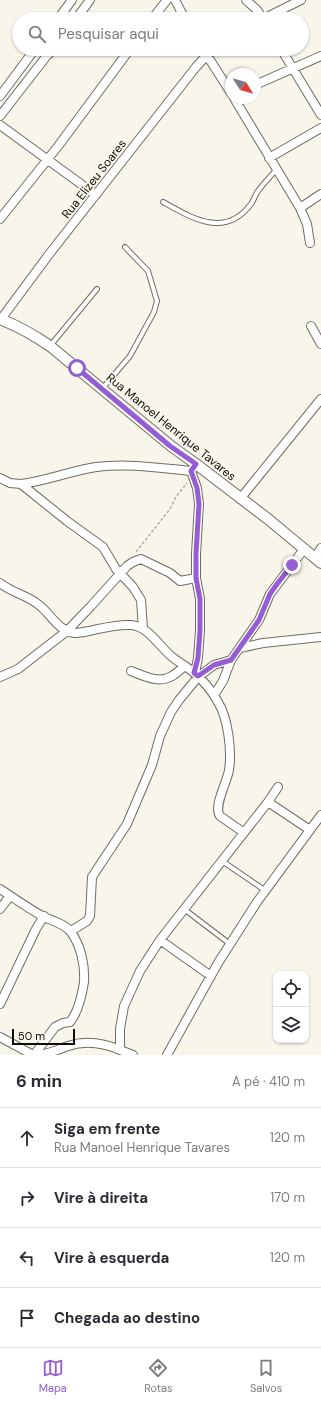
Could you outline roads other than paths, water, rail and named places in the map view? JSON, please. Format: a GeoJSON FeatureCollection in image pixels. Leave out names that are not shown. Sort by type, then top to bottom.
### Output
{"type":"FeatureCollection","features":[{"type":"Feature","properties":{"kind":"street"},"geometry":{"type":"LineString","coordinates":[[63,12],[72,0]]}},
{"type":"Feature","properties":{"kind":"street"},"geometry":{"type":"LineString","coordinates":[[81,12],[90,0]]}},
{"type":"Feature","properties":{"kind":"street"},"geometry":{"type":"LineString","coordinates":[[158,12],[167,0]]}},
{"type":"Feature","properties":{"kind":"street"},"geometry":{"type":"LineString","coordinates":[[175,0],[181,12]]}},
{"type":"Feature","properties":{"kind":"street"},"geometry":{"type":"LineString","coordinates":[[246,0],[258,12]]}},
{"type":"Feature","properties":{"kind":"street"},"geometry":{"type":"LineString","coordinates":[[277,12],[301,0]]}},
{"type":"Feature","properties":{"kind":"street"},"geometry":{"type":"LineString","coordinates":[[0,96],[30,56]]}},
{"type":"Feature","properties":{"kind":"street"},"geometry":{"type":"LineString","coordinates":[[0,116],[47,56]]}},
{"type":"Feature","properties":{"kind":"street"},"geometry":{"type":"LineString","coordinates":[[0,219],[47,160],[125,56]]}},
{"type":"Feature","properties":{"kind":"street","name":"Rua Elizeu Soares"},"geometry":{"type":"LineString","coordinates":[[1,319],[202,56]]}},
{"type":"Feature","properties":{"kind":"street"},"geometry":{"type":"LineString","coordinates":[[208,56],[225,84]]}},
{"type":"Feature","properties":{"kind":"street"},"geometry":{"type":"LineString","coordinates":[[285,56],[321,115]]}},
{"type":"Feature","properties":{"kind":"street"},"geometry":{"type":"LineString","coordinates":[[261,82],[321,56]]}},
{"type":"Feature","properties":{"kind":"street"},"geometry":{"type":"LineString","coordinates":[[238,104],[300,208],[307,224],[310,243]]}},
{"type":"Feature","properties":{"kind":"street"},"geometry":{"type":"LineString","coordinates":[[0,125],[96,195]]}},
{"type":"Feature","properties":{"kind":"street"},"geometry":{"type":"LineString","coordinates":[[269,158],[321,128]]}},
{"type":"Feature","properties":{"kind":"street"},"geometry":{"type":"LineString","coordinates":[[300,208],[321,194]]}},
{"type":"Feature","properties":{"kind":"street","name":"Rua Manoel Henrique Tavares"},"geometry":{"type":"LineString","coordinates":[[1,319],[35,335],[50,346],[170,446],[193,470],[240,499],[318,560]]}},
{"type":"Feature","properties":{"kind":"street"},"geometry":{"type":"LineString","coordinates":[[311,326],[321,344]]}},
{"type":"Feature","properties":{"kind":"street"},"geometry":{"type":"LineString","coordinates":[[240,499],[321,399]]}},
{"type":"Feature","properties":{"kind":"street"},"geometry":{"type":"LineString","coordinates":[[0,478],[10,483],[21,484],[94,468],[111,466],[138,466],[193,470],[199,504],[196,578],[200,599],[200,630],[196,675]]}},
{"type":"Feature","properties":{"kind":"street"},"geometry":{"type":"LineString","coordinates":[[21,484],[67,521],[103,547],[116,569],[133,587],[141,600],[143,629]]}},
{"type":"Feature","properties":{"kind":"street"},"geometry":{"type":"LineString","coordinates":[[318,560],[321,548]]}},
{"type":"Feature","properties":{"kind":"street"},"geometry":{"type":"LineString","coordinates":[[214,695],[223,681],[231,660],[259,620],[270,594],[304,549]]}},
{"type":"Feature","properties":{"kind":"street"},"geometry":{"type":"LineString","coordinates":[[0,677],[18,668],[67,631],[133,562],[141,559],[170,573],[180,581],[196,578]]}},
{"type":"Feature","properties":{"kind":"street"},"geometry":{"type":"LineString","coordinates":[[0,583],[7,589],[32,599],[39,604],[56,623],[67,631],[74,633],[121,625],[137,626],[143,629],[172,657],[196,675],[214,695],[222,710],[227,731],[229,770],[218,806],[218,813],[243,832]]}},
{"type":"Feature","properties":{"kind":"street"},"geometry":{"type":"LineString","coordinates":[[240,648],[263,643],[321,637]]}},
{"type":"Feature","properties":{"kind":"street"},"geometry":{"type":"LineString","coordinates":[[70,931],[87,921],[90,916],[92,877],[127,824],[152,765],[160,736],[171,712],[196,675],[214,665],[231,660]]}},
{"type":"Feature","properties":{"kind":"street"},"geometry":{"type":"LineString","coordinates":[[131,671],[147,677],[164,680],[172,677],[185,666]]}},
{"type":"Feature","properties":{"kind":"street"},"geometry":{"type":"LineString","coordinates":[[120,1050],[120,1029],[124,1006],[140,971],[160,940],[221,860],[268,802],[278,787]]}},
{"type":"Feature","properties":{"kind":"street"},"geometry":{"type":"LineString","coordinates":[[268,802],[310,830]]}},
{"type":"Feature","properties":{"kind":"street"},"geometry":{"type":"LineString","coordinates":[[167,1055],[230,944],[321,815]]}},
{"type":"Feature","properties":{"kind":"street"},"geometry":{"type":"LineString","coordinates":[[0,889],[44,916],[61,924],[70,931],[83,958],[84,968],[83,991],[75,1016],[70,1022],[54,1027],[34,1055],[0,1037]]}},
{"type":"Feature","properties":{"kind":"street"},"geometry":{"type":"LineString","coordinates":[[0,909],[10,896]]}},
{"type":"Feature","properties":{"kind":"street"},"geometry":{"type":"LineString","coordinates":[[0,1004],[36,929],[44,916]]}},
{"type":"Feature","properties":{"kind":"street"},"geometry":{"type":"LineString","coordinates":[[160,940],[211,976]]}},
{"type":"Feature","properties":{"kind":"street"},"geometry":{"type":"LineString","coordinates":[[38,1055],[46,1055],[79,1042],[91,1042],[111,1046],[133,1055]]}},
{"type":"Feature","properties":{"kind":"street"},"geometry":{"type":"LineString","coordinates":[[110,1055],[111,1046]]}},
{"type":"Feature","properties":{"kind":"lane"},"geometry":{"type":"LineString","coordinates":[[163,202],[195,220],[212,223],[225,223],[233,220],[250,204],[257,192],[276,170]]}},
{"type":"Feature","properties":{"kind":"lane"},"geometry":{"type":"LineString","coordinates":[[102,389],[130,356],[154,312],[157,301],[148,271],[125,246]]}},
{"type":"Feature","properties":{"kind":"lane"},"geometry":{"type":"LineString","coordinates":[[50,346],[97,289]]}},
{"type":"Feature","properties":{"kind":"lane"},"geometry":{"type":"LineString","coordinates":[[221,860],[266,891]]}},
{"type":"Feature","properties":{"kind":"lane"},"geometry":{"type":"LineString","coordinates":[[184,909],[230,944]]}}]}
